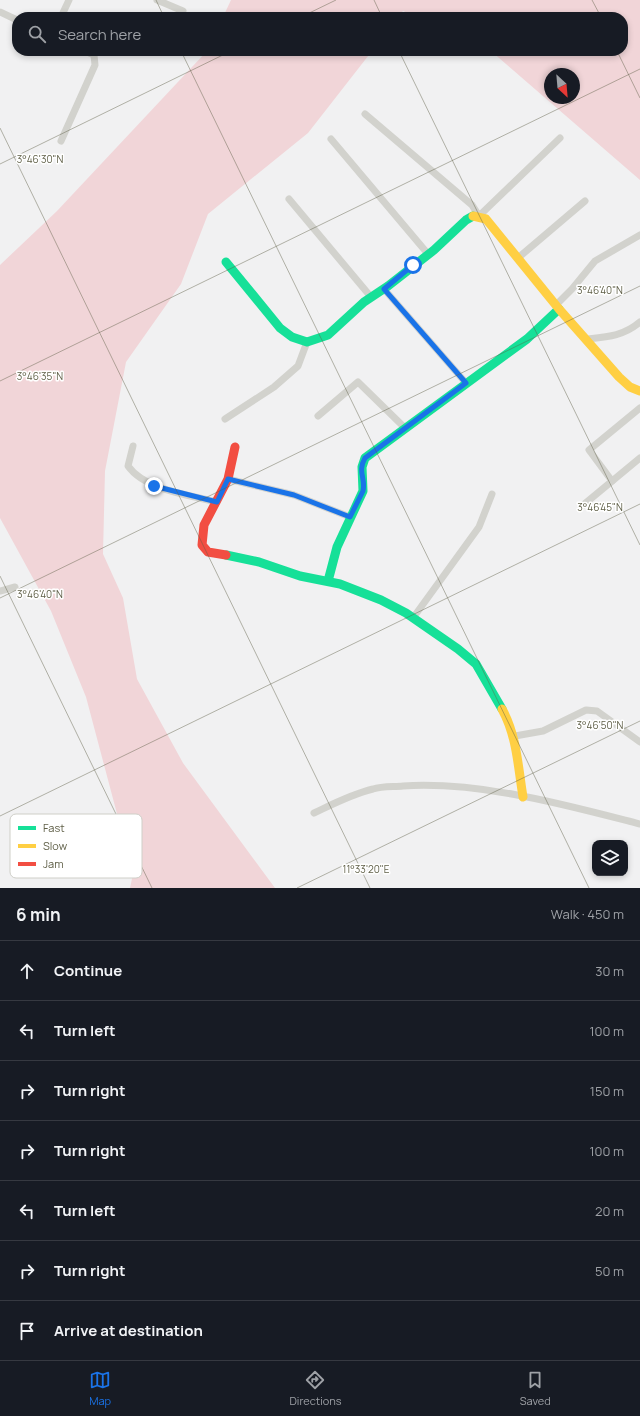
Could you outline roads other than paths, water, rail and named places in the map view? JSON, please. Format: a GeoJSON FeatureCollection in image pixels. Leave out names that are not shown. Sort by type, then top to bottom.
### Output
{"type":"FeatureCollection","features":[{"type":"Feature","properties":{"kind":"street"},"geometry":{"type":"LineString","coordinates":[[63,12],[69,0]]}},
{"type":"Feature","properties":{"kind":"street"},"geometry":{"type":"LineString","coordinates":[[157,0],[183,11]]}},
{"type":"Feature","properties":{"kind":"street"},"geometry":{"type":"LineString","coordinates":[[0,12],[12,18]]}},
{"type":"Feature","properties":{"kind":"street"},"geometry":{"type":"LineString","coordinates":[[61,141],[95,65],[94,56]]}},
{"type":"Feature","properties":{"kind":"street"},"geometry":{"type":"LineString","coordinates":[[365,114],[472,206],[479,216]]}},
{"type":"Feature","properties":{"kind":"street"},"geometry":{"type":"LineString","coordinates":[[479,216],[560,138]]}},
{"type":"Feature","properties":{"kind":"street"},"geometry":{"type":"LineString","coordinates":[[331,139],[428,254]]}},
{"type":"Feature","properties":{"kind":"street"},"geometry":{"type":"LineString","coordinates":[[289,198],[371,297]]}},
{"type":"Feature","properties":{"kind":"street"},"geometry":{"type":"LineString","coordinates":[[518,258],[585,201]]}},
{"type":"Feature","properties":{"kind":"street"},"geometry":{"type":"LineString","coordinates":[[226,262],[280,328],[292,337],[306,342],[328,335],[371,297],[384,289],[428,254],[466,220],[473,216],[486,218],[558,307],[630,387],[640,391]]}},
{"type":"Feature","properties":{"kind":"street"},"geometry":{"type":"LineString","coordinates":[[328,581],[337,547],[363,491],[364,487],[360,469],[365,458],[527,339],[558,307],[595,261],[640,235]]}},
{"type":"Feature","properties":{"kind":"street"},"geometry":{"type":"LineString","coordinates":[[384,289],[466,383]]}},
{"type":"Feature","properties":{"kind":"street"},"geometry":{"type":"LineString","coordinates":[[587,339],[612,337],[630,330],[640,322]]}},
{"type":"Feature","properties":{"kind":"street"},"geometry":{"type":"LineString","coordinates":[[225,419],[274,387],[298,366],[306,342]]}},
{"type":"Feature","properties":{"kind":"street"},"geometry":{"type":"LineString","coordinates":[[318,416],[358,382],[405,428]]}},
{"type":"Feature","properties":{"kind":"street"},"geometry":{"type":"LineString","coordinates":[[612,481],[589,450],[640,408]]}},
{"type":"Feature","properties":{"kind":"street"},"geometry":{"type":"LineString","coordinates":[[133,446],[128,466],[134,474],[154,486],[217,502]]}},
{"type":"Feature","properties":{"kind":"street"},"geometry":{"type":"LineString","coordinates":[[235,447],[228,479],[204,525],[202,545],[208,552],[258,562],[300,576],[328,581],[381,600],[413,618],[458,649],[476,664],[503,710],[515,736],[523,797]]}},
{"type":"Feature","properties":{"kind":"street"},"geometry":{"type":"LineString","coordinates":[[582,506],[640,458]]}},
{"type":"Feature","properties":{"kind":"street"},"geometry":{"type":"LineString","coordinates":[[228,479],[294,495],[350,517]]}},
{"type":"Feature","properties":{"kind":"street"},"geometry":{"type":"LineString","coordinates":[[413,618],[479,527],[492,494]]}},
{"type":"Feature","properties":{"kind":"street"},"geometry":{"type":"LineString","coordinates":[[0,591],[15,587]]}},
{"type":"Feature","properties":{"kind":"street"},"geometry":{"type":"LineString","coordinates":[[515,736],[543,731],[586,710],[597,711],[640,742]]}},
{"type":"Feature","properties":{"kind":"street"},"geometry":{"type":"LineString","coordinates":[[314,813],[336,802],[374,788],[419,785],[453,786],[565,804],[640,824]]}}]}
